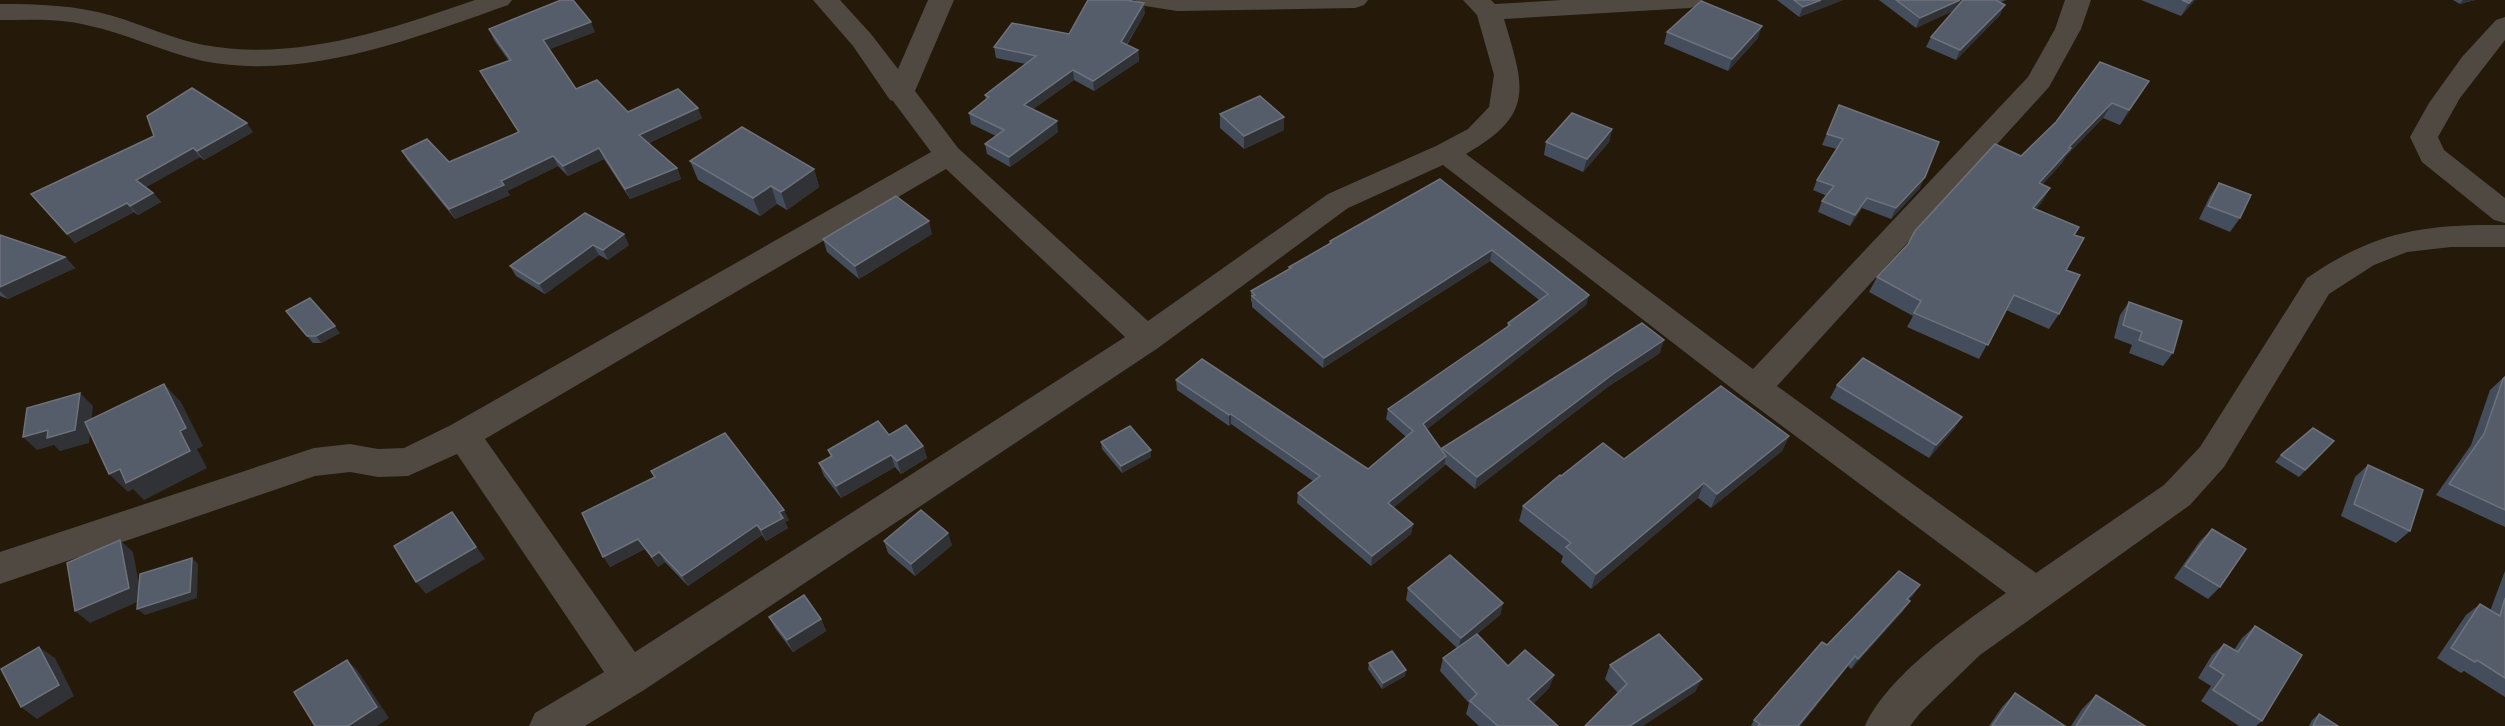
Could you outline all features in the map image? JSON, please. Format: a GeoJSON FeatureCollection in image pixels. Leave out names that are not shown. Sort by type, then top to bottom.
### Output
{"type":"FeatureCollection","features":[{"type":"Feature","properties":{"kind":"street"},"geometry":{"type":"LineString","coordinates":[[0,12],[63,13],[88,17],[204,53],[239,57],[277,56],[349,48],[454,9],[499,0]]}},
{"type":"Feature","properties":{"kind":"street"},"geometry":{"type":"LineString","coordinates":[[826,0],[862,40],[900,94],[948,155],[1147,339]]}},
{"type":"Feature","properties":{"kind":"street"},"geometry":{"type":"LineString","coordinates":[[900,94],[941,0]]}},
{"type":"Feature","properties":{"kind":"street"},"geometry":{"type":"LineString","coordinates":[[1148,0],[1177,3],[1355,0]]}},
{"type":"Feature","properties":{"kind":"street"},"geometry":{"type":"LineString","coordinates":[[549,726],[630,677],[1147,339],[1338,201],[1446,153],[1478,135],[1503,110],[1507,75],[1483,6],[1690,0]]}},
{"type":"Feature","properties":{"kind":"street"},"geometry":{"type":"LineString","coordinates":[[1755,388],[2039,81],[2068,29],[2078,0]]}},
{"type":"Feature","properties":{"kind":"street"},"geometry":{"type":"LineString","coordinates":[[2505,25],[2491,39],[2430,121],[2424,137],[2432,155],[2505,213]]}},
{"type":"Feature","properties":{"kind":"street"},"geometry":{"type":"LineString","coordinates":[[1446,153],[1755,388],[2036,594]]}},
{"type":"Feature","properties":{"kind":"street"},"geometry":{"type":"LineString","coordinates":[[0,568],[314,462],[351,458],[378,463],[408,462],[463,435],[948,155]]}},
{"type":"Feature","properties":{"kind":"street"},"geometry":{"type":"LineString","coordinates":[[1885,726],[1907,699],[1966,643],[2177,495],[2197,475],[2212,457],[2318,286],[2343,267],[2375,250],[2412,239],[2470,235],[2505,236]]}},
{"type":"Feature","properties":{"kind":"street"},"geometry":{"type":"LineString","coordinates":[[463,435],[630,677]]}},
{"type":"Feature","properties":{"kind":"building"},"geometry":{"type":"Polygon","coordinates":[[[561,0],[573,0],[591,22],[543,40],[576,89],[597,80],[628,112],[678,89],[698,108],[639,135],[677,168],[625,189],[599,148],[563,166],[553,156],[501,181],[504,185],[449,209],[402,151],[427,139],[449,162],[519,132],[480,71],[511,60],[489,29],[561,0]]]}},
{"type":"Feature","properties":{"kind":"building"},"geometry":{"type":"Polygon","coordinates":[[[1088,0],[1126,0],[1144,3],[1121,42],[1138,50],[1093,81],[1073,70],[1024,105],[1057,121],[1009,157],[985,144],[1004,130],[969,113],[989,97],[985,95],[1036,56],[994,47],[1012,23],[1069,34],[1088,0]]]}},
{"type":"Feature","properties":{"kind":"building"},"geometry":{"type":"Polygon","coordinates":[[[1794,0],[1821,0],[1803,7],[1794,0]]]}},
{"type":"Feature","properties":{"kind":"building"},"geometry":{"type":"Polygon","coordinates":[[[1896,0],[1960,0],[1920,18],[1896,0]]]}},
{"type":"Feature","properties":{"kind":"building"},"geometry":{"type":"Polygon","coordinates":[[[1963,0],[1996,0],[2005,5],[1960,50],[1931,37],[1963,0]]]}},
{"type":"Feature","properties":{"kind":"building"},"geometry":{"type":"Polygon","coordinates":[[[1701,1],[1762,26],[1732,59],[1667,32],[1701,1]]]}},
{"type":"Feature","properties":{"kind":"building"},"geometry":{"type":"Polygon","coordinates":[[[2100,62],[2149,81],[2129,110],[2112,103],[2069,147],[2071,148],[2039,183],[2050,188],[2033,208],[2079,227],[2074,235],[2084,238],[2066,270],[2080,275],[2059,314],[2014,295],[1988,345],[1914,313],[1921,301],[1877,277],[1908,244],[1915,231],[1995,144],[2021,156],[2056,122],[2100,62]]]}},
{"type":"Feature","properties":{"kind":"building"},"geometry":{"type":"Polygon","coordinates":[[[192,88],[247,123],[197,151],[193,148],[136,180],[153,193],[130,206],[127,203],[67,234],[31,194],[154,136],[147,116],[192,88]]]}},
{"type":"Feature","properties":{"kind":"building"},"geometry":{"type":"Polygon","coordinates":[[[1260,96],[1284,117],[1244,136],[1220,114],[1260,96]]]}},
{"type":"Feature","properties":{"kind":"building"},"geometry":{"type":"Polygon","coordinates":[[[1839,105],[1939,142],[1925,177],[1896,208],[1867,198],[1855,215],[1822,201],[1834,186],[1817,180],[1843,139],[1827,134],[1839,105]]]}},
{"type":"Feature","properties":{"kind":"building"},"geometry":{"type":"Polygon","coordinates":[[[1572,113],[1612,129],[1587,159],[1546,142],[1572,113]]]}},
{"type":"Feature","properties":{"kind":"building"},"geometry":{"type":"Polygon","coordinates":[[[742,127],[814,169],[781,192],[771,186],[753,198],[690,161],[742,127]]]}},
{"type":"Feature","properties":{"kind":"building"},"geometry":{"type":"Polygon","coordinates":[[[1440,179],[1589,295],[1423,424],[1446,456],[1388,503],[1413,524],[1372,556],[1298,493],[1320,476],[1231,414],[1229,415],[1176,380],[1202,359],[1368,469],[1413,431],[1388,409],[1510,325],[1508,323],[1548,294],[1492,250],[1324,358],[1252,296],[1255,295],[1251,291],[1331,243],[1330,241],[1440,179]]]}},
{"type":"Feature","properties":{"kind":"building"},"geometry":{"type":"Polygon","coordinates":[[[2219,183],[2251,195],[2240,218],[2208,206],[2219,183]]]}},
{"type":"Feature","properties":{"kind":"building"},"geometry":{"type":"Polygon","coordinates":[[[896,196],[929,221],[855,266],[823,239],[896,196]]]}},
{"type":"Feature","properties":{"kind":"building"},"geometry":{"type":"Polygon","coordinates":[[[585,213],[624,234],[603,250],[593,245],[539,284],[510,266],[585,213]]]}},
{"type":"Feature","properties":{"kind":"building"},"geometry":{"type":"Polygon","coordinates":[[[0,235],[65,257],[0,287],[0,235]]]}},
{"type":"Feature","properties":{"kind":"building"},"geometry":{"type":"Polygon","coordinates":[[[310,298],[335,326],[316,336],[307,336],[286,311],[310,298]]]}},
{"type":"Feature","properties":{"kind":"building"},"geometry":{"type":"Polygon","coordinates":[[[2129,302],[2182,321],[2173,353],[2139,340],[2142,332],[2123,325],[2129,302]]]}},
{"type":"Feature","properties":{"kind":"building"},"geometry":{"type":"Polygon","coordinates":[[[1642,323],[1664,340],[1613,374],[1477,477],[1442,448],[1642,323]]]}},
{"type":"Feature","properties":{"kind":"building"},"geometry":{"type":"Polygon","coordinates":[[[1863,358],[1962,417],[1936,445],[1837,385],[1863,358]]]}},
{"type":"Feature","properties":{"kind":"building"},"geometry":{"type":"Polygon","coordinates":[[[2505,377],[2505,510],[2449,484],[2484,434],[2505,377]]]}},
{"type":"Feature","properties":{"kind":"building"},"geometry":{"type":"Polygon","coordinates":[[[164,384],[186,428],[180,431],[190,451],[126,483],[120,469],[109,474],[85,422],[164,384]]]}},
{"type":"Feature","properties":{"kind":"building"},"geometry":{"type":"Polygon","coordinates":[[[1721,386],[1789,436],[1717,494],[1704,483],[1596,574],[1566,547],[1571,543],[1523,506],[1603,443],[1624,459],[1721,386]]]}},
{"type":"Feature","properties":{"kind":"building"},"geometry":{"type":"Polygon","coordinates":[[[80,393],[75,430],[47,438],[48,430],[23,437],[27,408],[80,393]]]}},
{"type":"Feature","properties":{"kind":"building"},"geometry":{"type":"Polygon","coordinates":[[[878,421],[889,435],[906,425],[923,446],[897,461],[891,455],[836,486],[819,463],[832,456],[828,450],[878,421]]]}},
{"type":"Feature","properties":{"kind":"building"},"geometry":{"type":"Polygon","coordinates":[[[1130,426],[1151,450],[1121,466],[1101,442],[1130,426]]]}},
{"type":"Feature","properties":{"kind":"building"},"geometry":{"type":"Polygon","coordinates":[[[2313,428],[2334,441],[2305,470],[2281,455],[2313,428]]]}},
{"type":"Feature","properties":{"kind":"building"},"geometry":{"type":"Polygon","coordinates":[[[725,433],[784,510],[779,512],[783,518],[761,530],[757,525],[682,576],[659,552],[652,557],[638,539],[603,557],[582,513],[655,477],[651,471],[725,433]]]}},
{"type":"Feature","properties":{"kind":"building"},"geometry":{"type":"Polygon","coordinates":[[[2368,465],[2423,490],[2410,531],[2354,504],[2368,465]]]}},
{"type":"Feature","properties":{"kind":"building"},"geometry":{"type":"Polygon","coordinates":[[[921,510],[948,533],[911,564],[884,541],[921,510]]]}},
{"type":"Feature","properties":{"kind":"building"},"geometry":{"type":"Polygon","coordinates":[[[452,512],[476,547],[416,582],[394,546],[452,512]]]}},
{"type":"Feature","properties":{"kind":"building"},"geometry":{"type":"Polygon","coordinates":[[[2212,529],[2246,549],[2220,587],[2185,566],[2212,529]]]}},
{"type":"Feature","properties":{"kind":"building"},"geometry":{"type":"Polygon","coordinates":[[[120,540],[129,588],[75,611],[67,563],[120,540]]]}},
{"type":"Feature","properties":{"kind":"building"},"geometry":{"type":"Polygon","coordinates":[[[1450,555],[1503,603],[1461,638],[1408,588],[1450,555]]]}},
{"type":"Feature","properties":{"kind":"building"},"geometry":{"type":"Polygon","coordinates":[[[192,558],[190,592],[137,609],[140,574],[192,558]]]}},
{"type":"Feature","properties":{"kind":"building"},"geometry":{"type":"Polygon","coordinates":[[[1899,571],[1920,585],[1907,599],[1910,601],[1858,659],[1855,656],[1798,726],[1758,726],[1760,724],[1754,720],[1822,642],[1827,645],[1899,571]]]}},
{"type":"Feature","properties":{"kind":"building"},"geometry":{"type":"Polygon","coordinates":[[[804,595],[821,619],[787,640],[769,617],[804,595]]]}},
{"type":"Feature","properties":{"kind":"building"},"geometry":{"type":"Polygon","coordinates":[[[2505,598],[2505,678],[2477,660],[2475,662],[2451,648],[2480,604],[2500,616],[2505,598]]]}},
{"type":"Feature","properties":{"kind":"building"},"geometry":{"type":"Polygon","coordinates":[[[2255,626],[2302,655],[2262,721],[2213,690],[2224,675],[2210,666],[2224,644],[2238,652],[2255,626]]]}},
{"type":"Feature","properties":{"kind":"building"},"geometry":{"type":"Polygon","coordinates":[[[1477,634],[1508,666],[1525,650],[1554,675],[1528,699],[1558,726],[1498,726],[1470,701],[1477,694],[1443,658],[1477,634]]]}},
{"type":"Feature","properties":{"kind":"building"},"geometry":{"type":"Polygon","coordinates":[[[1659,634],[1702,679],[1630,726],[1585,726],[1627,684],[1610,665],[1659,634]]]}},
{"type":"Feature","properties":{"kind":"building"},"geometry":{"type":"Polygon","coordinates":[[[39,647],[59,685],[21,707],[1,669],[39,647]]]}},
{"type":"Feature","properties":{"kind":"building"},"geometry":{"type":"Polygon","coordinates":[[[1392,651],[1406,670],[1383,683],[1369,663],[1392,651]]]}},
{"type":"Feature","properties":{"kind":"building"},"geometry":{"type":"Polygon","coordinates":[[[347,660],[377,707],[348,726],[315,726],[294,692],[347,660]]]}},
{"type":"Feature","properties":{"kind":"building"},"geometry":{"type":"Polygon","coordinates":[[[2015,693],[2065,726],[1992,726],[2015,693]]]}},
{"type":"Feature","properties":{"kind":"building"},"geometry":{"type":"Polygon","coordinates":[[[2096,695],[2145,726],[2076,726],[2096,695]]]}},
{"type":"Feature","properties":{"kind":"building"},"geometry":{"type":"Polygon","coordinates":[[[2319,714],[2338,726],[2313,726],[2319,714]]]}}]}
